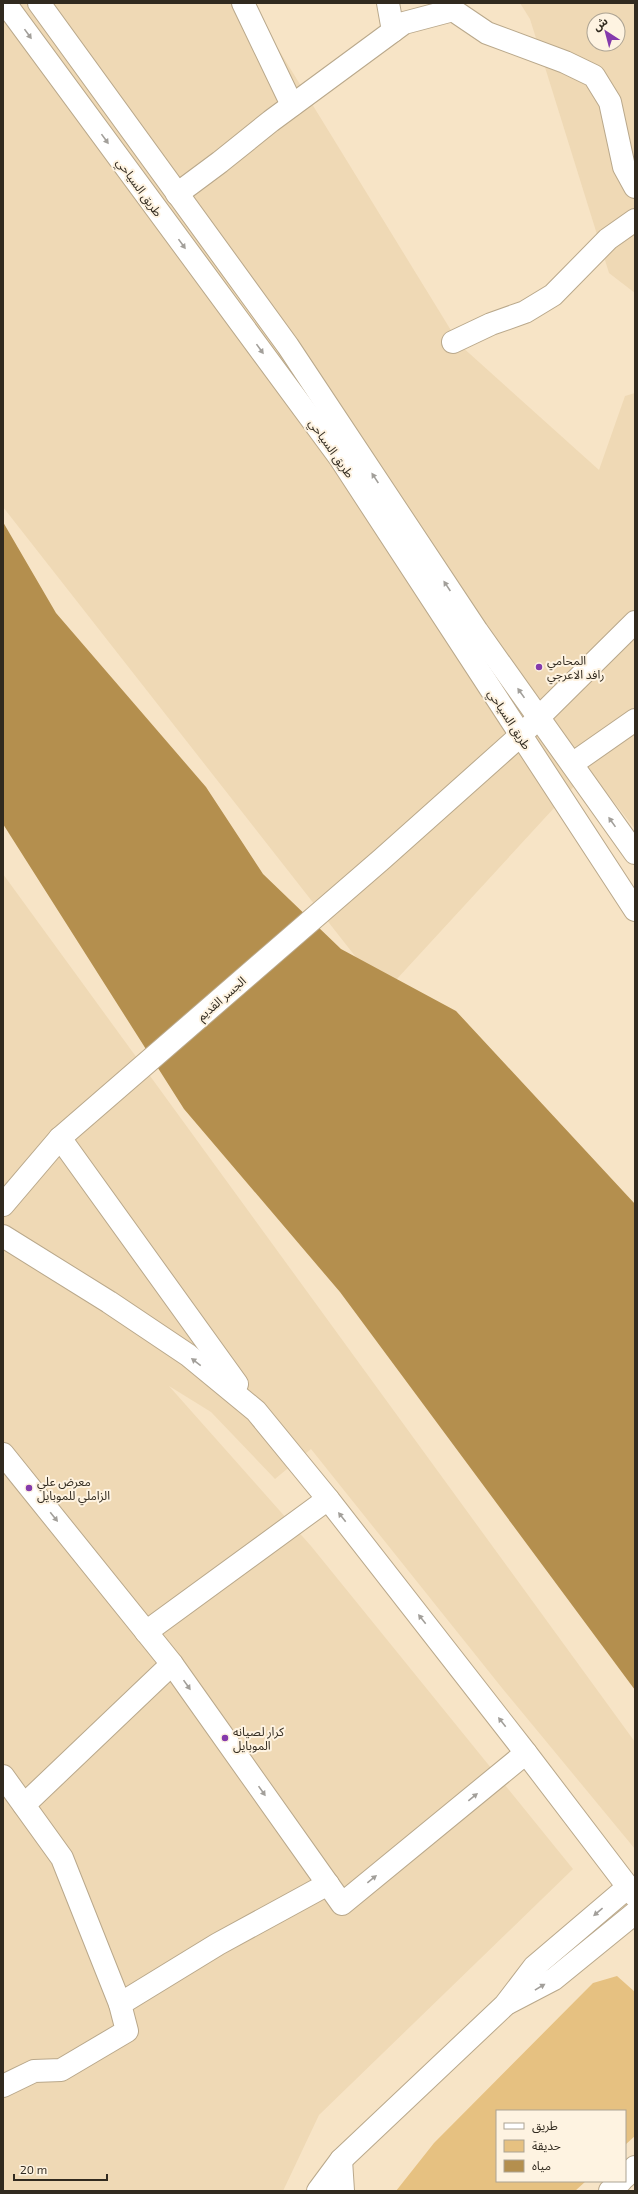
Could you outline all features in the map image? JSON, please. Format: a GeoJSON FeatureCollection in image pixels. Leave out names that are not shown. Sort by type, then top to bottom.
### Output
{"type":"FeatureCollection","features":[{"type":"Feature","properties":{"kind":"street","name":"طريق السياحي"},"geometry":{"type":"LineString","coordinates":[[5,3],[340,458],[635,910]]}},
{"type":"Feature","properties":{"kind":"street","name":"طريق السياحي"},"geometry":{"type":"LineString","coordinates":[[39,3],[288,346],[477,631],[635,853]]}},
{"type":"Feature","properties":{"kind":"street"},"geometry":{"type":"LineString","coordinates":[[243,3],[292,105]]}},
{"type":"Feature","properties":{"kind":"street"},"geometry":{"type":"LineString","coordinates":[[388,3],[393,31]]}},
{"type":"Feature","properties":{"kind":"street"},"geometry":{"type":"LineString","coordinates":[[163,217],[168,204],[178,200],[292,105],[404,23],[453,10],[487,34],[565,62],[594,76],[610,102],[624,167],[635,187]]}},
{"type":"Feature","properties":{"kind":"street"},"geometry":{"type":"LineString","coordinates":[[136,181],[144,180],[153,176],[156,165]]}},
{"type":"Feature","properties":{"kind":"street"},"geometry":{"type":"LineString","coordinates":[[453,342],[491,324],[525,312],[554,295],[608,239],[635,220]]}},
{"type":"Feature","properties":{"kind":"street","name":"الجسر القديم"},"geometry":{"type":"LineString","coordinates":[[3,1205],[60,1138],[382,858],[520,735],[635,622]]}},
{"type":"Feature","properties":{"kind":"street"},"geometry":{"type":"LineString","coordinates":[[572,764],[635,720]]}},
{"type":"Feature","properties":{"kind":"street"},"geometry":{"type":"LineString","coordinates":[[60,1138],[256,1411],[328,1499],[526,1752],[632,1892],[534,1967],[505,2005],[341,2160],[318,2191]]}},
{"type":"Feature","properties":{"kind":"street"},"geometry":{"type":"LineString","coordinates":[[3,1236],[108,1302],[188,1355],[256,1411]]}},
{"type":"Feature","properties":{"kind":"street"},"geometry":{"type":"LineString","coordinates":[[3,1454],[172,1664],[342,1904],[526,1752]]}},
{"type":"Feature","properties":{"kind":"street"},"geometry":{"type":"LineString","coordinates":[[146,1632],[328,1499]]}},
{"type":"Feature","properties":{"kind":"street"},"geometry":{"type":"LineString","coordinates":[[24,1805],[172,1664]]}},
{"type":"Feature","properties":{"kind":"street"},"geometry":{"type":"LineString","coordinates":[[3,1776],[62,1858],[120,2004],[127,2032],[61,2070],[34,2071],[3,2086]]}},
{"type":"Feature","properties":{"kind":"street"},"geometry":{"type":"LineString","coordinates":[[120,2004],[218,1944],[328,1884]]}},
{"type":"Feature","properties":{"kind":"street"},"geometry":{"type":"LineString","coordinates":[[505,2005],[522,1998],[554,1978],[635,1913]]}},
{"type":"Feature","properties":{"kind":"street"},"geometry":{"type":"LineString","coordinates":[[341,2160],[343,2191]]}},
{"type":"Feature","properties":{"kind":"street"},"geometry":{"type":"LineString","coordinates":[[626,2176],[635,2168]]}},
{"type":"Feature","properties":{"kind":"street"},"geometry":{"type":"LineString","coordinates":[[610,2191],[620,2182]]}},
{"type":"Feature","properties":{"kind":"shaded area"},"geometry":{"type":"Polygon","coordinates":[[[3,3],[250,3],[460,345],[599,470],[625,396],[635,393],[635,829],[589,770],[384,993],[3,507],[3,3]]]}},
{"type":"Feature","properties":{"kind":"shaded area"},"geometry":{"type":"Polygon","coordinates":[[[520,3],[635,3],[635,293],[609,273],[530,19],[520,3]]]}},
{"type":"Feature","properties":{"kind":"shaded area"},"geometry":{"type":"Polygon","coordinates":[[[3,874],[635,1742],[635,1849],[502,1688],[311,1449],[275,1479],[211,1412],[169,1386],[311,1546],[573,1869],[319,2115],[283,2191],[3,2191],[3,874]]]}},
{"type":"Feature","properties":{"kind":"green space"},"geometry":{"type":"Polygon","coordinates":[[[617,1976],[635,1992],[635,2136],[626,2144],[626,2110],[496,2110],[496,2182],[585,2182],[575,2191],[396,2191],[434,2143],[593,1983],[617,1976]]]}},
{"type":"Feature","properties":{"kind":"water"},"geometry":{"type":"Polygon","coordinates":[[[3,522],[56,613],[206,787],[263,874],[341,949],[456,1011],[635,1204],[635,1690],[340,1292],[184,1109],[3,824],[3,522]]]}},
{"type":"Feature","properties":{"kind":"place","name":"المحامي رافد الاعرجي"},"geometry":{"type":"Point","coordinates":[539,667]}},
{"type":"Feature","properties":{"kind":"place","name":"معرض علي الزاملي للموبايل"},"geometry":{"type":"Point","coordinates":[29,1488]}},
{"type":"Feature","properties":{"kind":"place","name":"كرار لصيانه الموبايل"},"geometry":{"type":"Point","coordinates":[225,1738]}}]}
